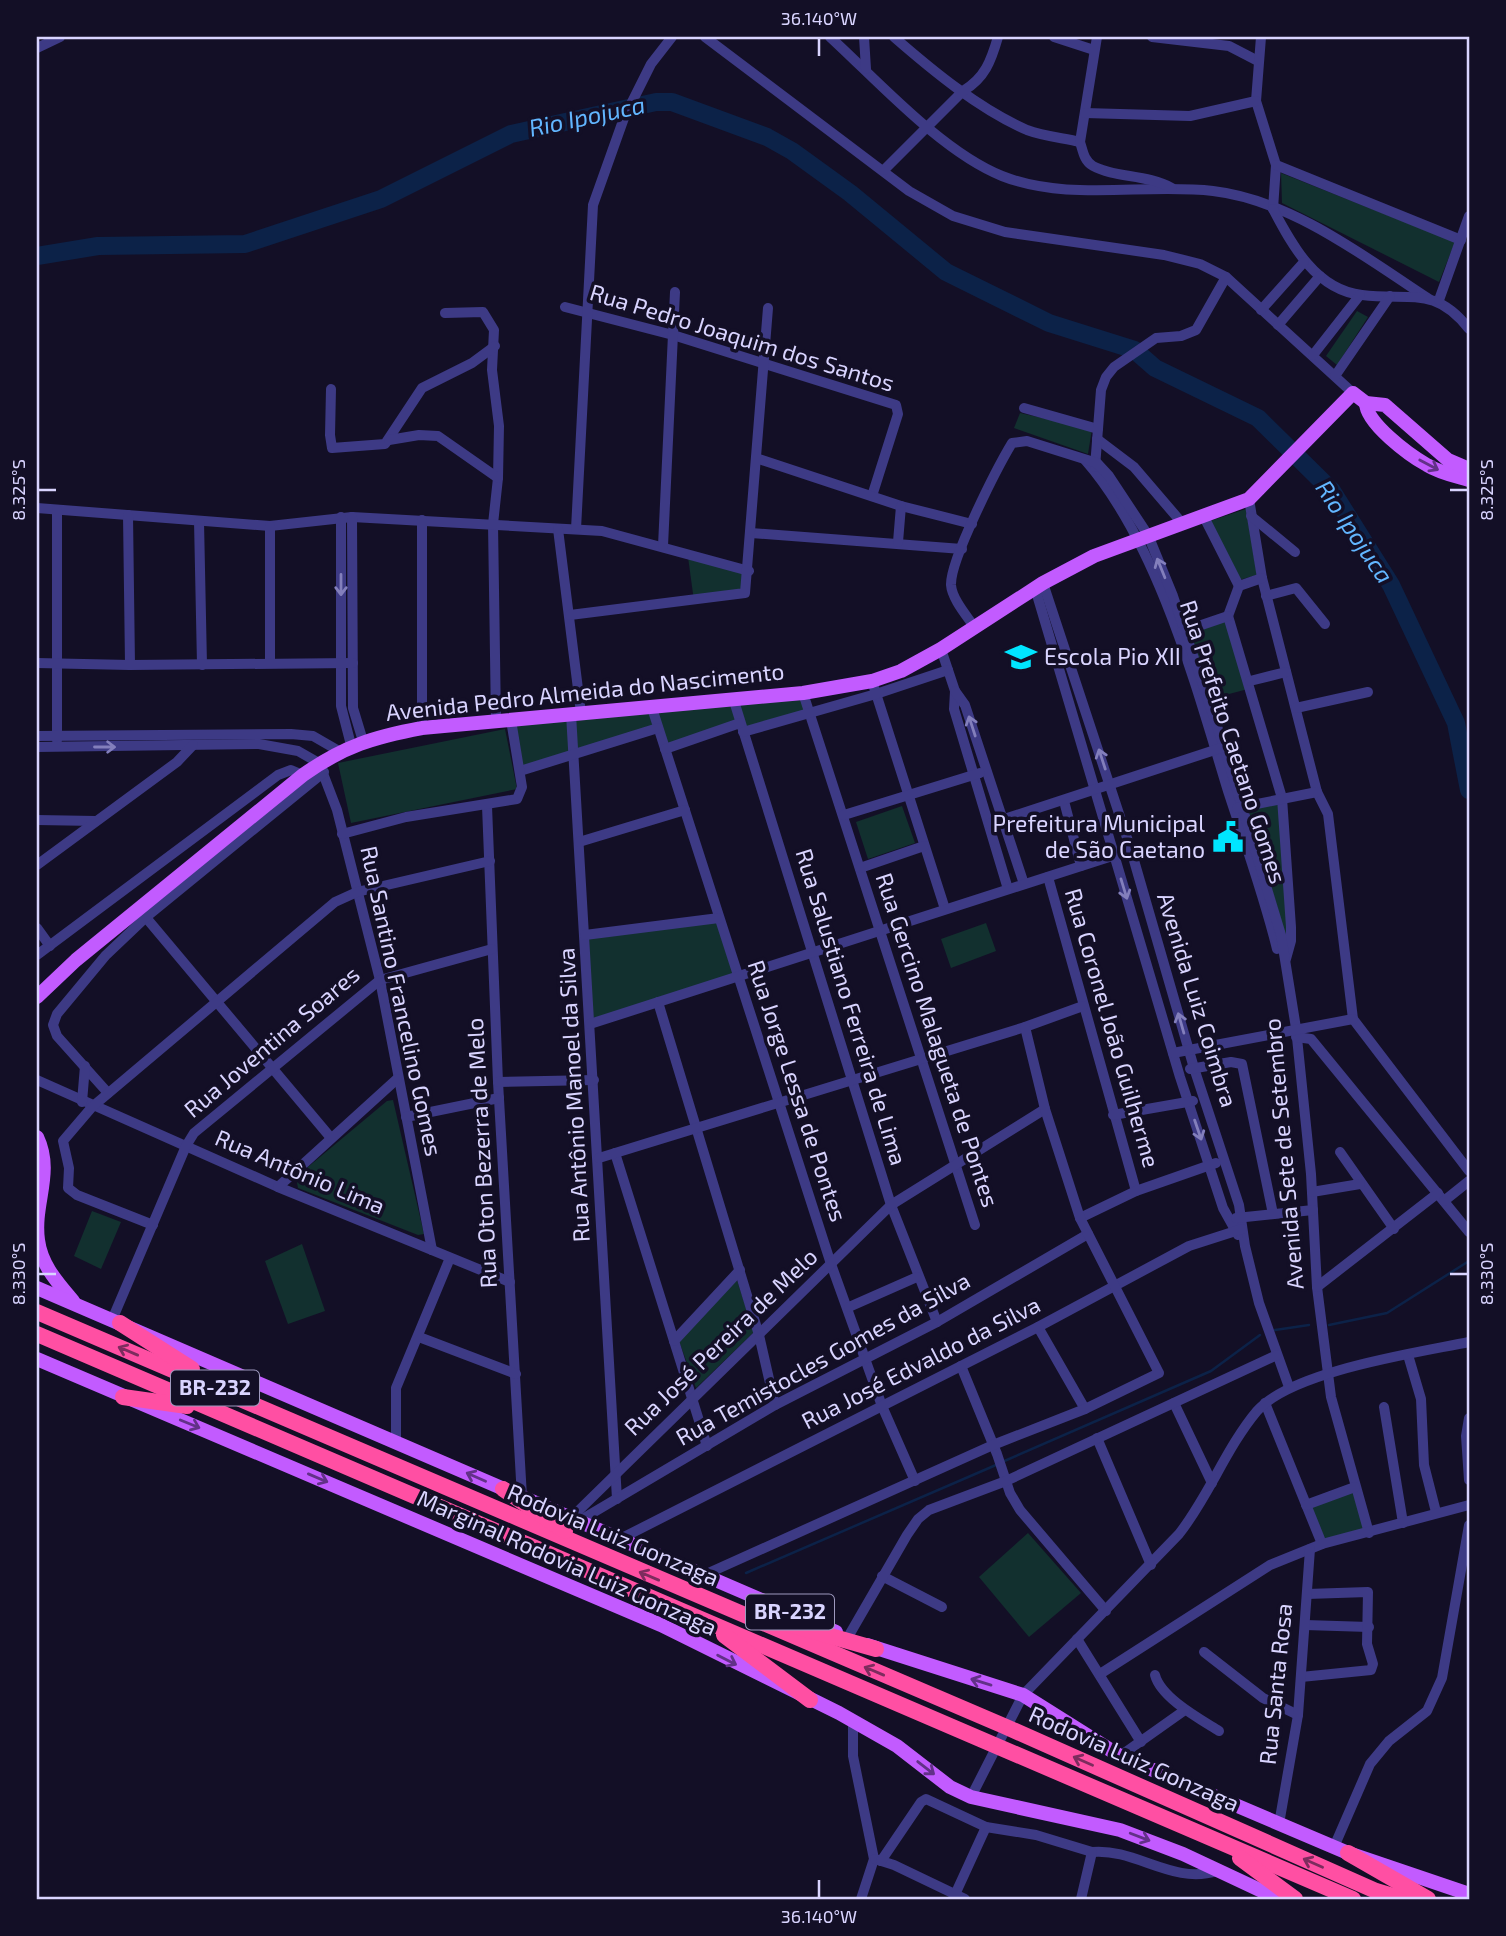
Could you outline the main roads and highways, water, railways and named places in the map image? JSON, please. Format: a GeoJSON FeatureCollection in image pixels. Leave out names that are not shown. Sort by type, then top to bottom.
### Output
{"type":"FeatureCollection","features":[{"type":"Feature","properties":{"kind":"highway","name":"Rodovia Luiz Gonzaga"},"geometry":{"type":"LineString","coordinates":[[37,1312],[803,1640],[1376,1891],[1403,1899]]}},
{"type":"Feature","properties":{"kind":"highway"},"geometry":{"type":"LineString","coordinates":[[116,1321],[181,1363],[248,1396],[271,1412]]}},
{"type":"Feature","properties":{"kind":"highway","name":"Rodovia Luiz Gonzaga"},"geometry":{"type":"LineString","coordinates":[[37,1334],[318,1457],[661,1600],[1353,1899]]}},
{"type":"Feature","properties":{"kind":"highway"},"geometry":{"type":"LineString","coordinates":[[123,1397],[183,1405],[286,1449],[318,1457]]}},
{"type":"Feature","properties":{"kind":"highway"},"geometry":{"type":"LineString","coordinates":[[503,1489],[602,1556]]}},
{"type":"Feature","properties":{"kind":"highway"},"geometry":{"type":"LineString","coordinates":[[688,1592],[721,1599],[768,1618],[876,1649]]}},
{"type":"Feature","properties":{"kind":"highway"},"geometry":{"type":"LineString","coordinates":[[661,1600],[673,1610],[728,1637],[810,1700]]}},
{"type":"Feature","properties":{"kind":"highway"},"geometry":{"type":"LineString","coordinates":[[1148,1810],[1251,1865],[1295,1899]]}},
{"type":"Feature","properties":{"kind":"highway"},"geometry":{"type":"LineString","coordinates":[[1341,1850],[1428,1899]]}},
{"type":"Feature","properties":{"kind":"main road","name":"Avenida Pedro Almeida do Nascimento"},"geometry":{"type":"LineString","coordinates":[[37,997],[126,919],[142,913],[303,775],[322,768],[351,746],[422,728],[874,687],[941,649],[1039,586],[1104,551],[1249,499],[1353,393],[1366,403]]}},
{"type":"Feature","properties":{"kind":"main road"},"geometry":{"type":"LineString","coordinates":[[1469,470],[1448,460],[1385,405],[1366,403],[1371,421],[1429,467],[1469,480]]}},
{"type":"Feature","properties":{"kind":"main road"},"geometry":{"type":"LineString","coordinates":[[1400,445],[1412,429]]}},
{"type":"Feature","properties":{"kind":"main road"},"geometry":{"type":"LineString","coordinates":[[37,1137],[46,1165],[37,1224],[40,1249],[49,1271],[76,1305]]}},
{"type":"Feature","properties":{"kind":"main road"},"geometry":{"type":"LineString","coordinates":[[37,1164],[37,1187]]}},
{"type":"Feature","properties":{"kind":"main road","name":"BR-232"},"geometry":{"type":"LineString","coordinates":[[37,1288],[116,1321]]}},
{"type":"Feature","properties":{"kind":"main road","name":"Marginal Rodovia Luiz Gonzaga"},"geometry":{"type":"LineString","coordinates":[[116,1321],[876,1649],[1023,1695],[1120,1756],[1279,1824],[1341,1850],[1469,1894]]}},
{"type":"Feature","properties":{"kind":"main road","name":"BR-232"},"geometry":{"type":"LineString","coordinates":[[37,1359],[123,1397]]}},
{"type":"Feature","properties":{"kind":"main road","name":"Marginal Rodovia Luiz Gonzaga"},"geometry":{"type":"LineString","coordinates":[[123,1397],[661,1625],[853,1721],[897,1746],[950,1787],[971,1797],[1120,1830],[1183,1854],[1279,1899]]}},
{"type":"Feature","properties":{"kind":"waterway","name":"Rio Ipojuca"},"geometry":{"type":"LineString","coordinates":[[37,256],[98,246],[245,244],[381,199],[511,134],[656,102],[672,102],[767,137],[792,151],[850,193],[946,272],[1049,323],[1135,350]]}},
{"type":"Feature","properties":{"kind":"waterway","name":"Rio Ipojuca"},"geometry":{"type":"LineString","coordinates":[[1139,354],[1155,368],[1258,418],[1332,491],[1391,585],[1456,723],[1469,790]]}},
{"type":"Feature","properties":{"kind":"waterway"},"geometry":{"type":"LineString","coordinates":[[1329,1325],[1387,1313],[1469,1261]]}},
{"type":"Feature","properties":{"kind":"waterway"},"geometry":{"type":"LineString","coordinates":[[1275,1330],[1309,1325]]}},
{"type":"Feature","properties":{"kind":"waterway"},"geometry":{"type":"LineString","coordinates":[[1002,1462],[1211,1371],[1260,1335]]}},
{"type":"Feature","properties":{"kind":"waterway"},"geometry":{"type":"LineString","coordinates":[[746,1573],[996,1465]]}},
{"type":"Feature","properties":{"kind":"place","name":"Escola Pio XII"},"geometry":{"type":"Point","coordinates":[1021,657]}},
{"type":"Feature","properties":{"kind":"place","name":"Prefeitura Municipal de São Caetano"},"geometry":{"type":"Point","coordinates":[1228,837]}}]}
